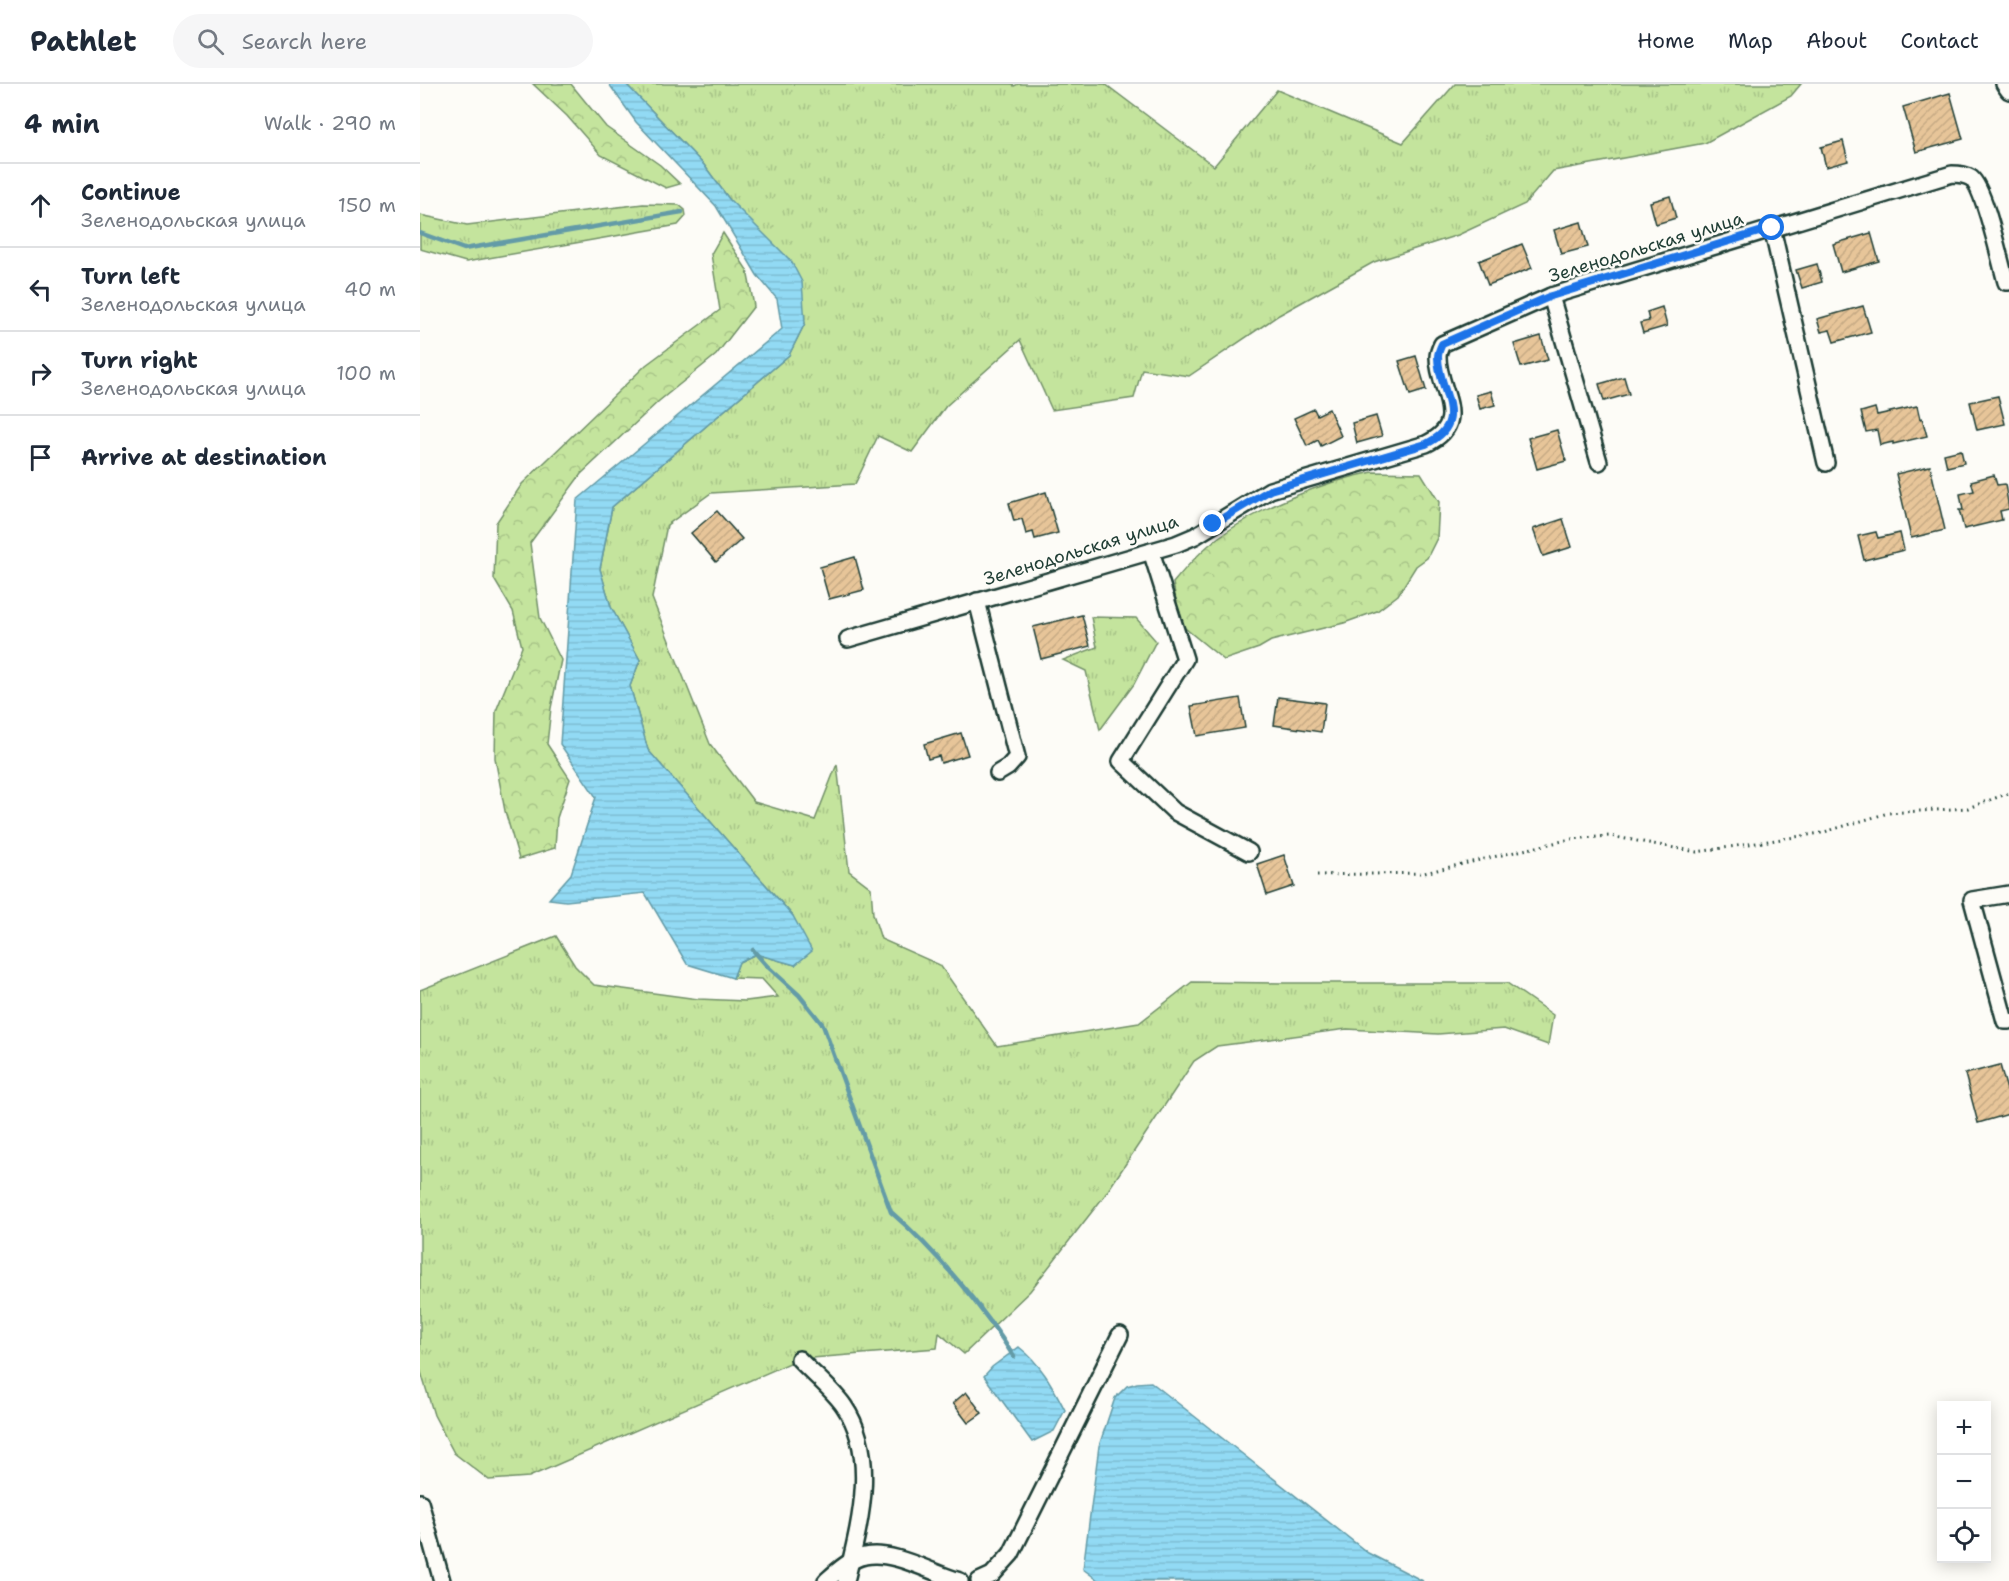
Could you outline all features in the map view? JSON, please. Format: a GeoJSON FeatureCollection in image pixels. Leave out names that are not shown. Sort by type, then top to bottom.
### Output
{"type":"FeatureCollection","features":[{"type":"Feature","properties":{"kind":"street"},"geometry":{"type":"LineString","coordinates":[[2004,84],[2009,91]]}},
{"type":"Feature","properties":{"kind":"street","name":"Зеленодольская улица"},"geometry":{"type":"LineString","coordinates":[[848,639],[1151,551],[1195,536],[1270,490],[1426,444],[1439,438],[1448,426],[1450,409],[1438,356],[1442,344],[1551,296],[1772,228],[1952,174],[1961,175],[1971,178],[1977,186],[2008,287]]}},
{"type":"Feature","properties":{"kind":"street"},"geometry":{"type":"LineString","coordinates":[[1772,228],[1826,463]]}},
{"type":"Feature","properties":{"kind":"street"},"geometry":{"type":"LineString","coordinates":[[1551,296],[1599,462]]}},
{"type":"Feature","properties":{"kind":"street"},"geometry":{"type":"LineString","coordinates":[[1151,551],[1185,659],[1121,761],[1175,812],[1249,852]]}},
{"type":"Feature","properties":{"kind":"street"},"geometry":{"type":"LineString","coordinates":[[977,602],[1017,757],[1008,767],[998,773]]}},
{"type":"Feature","properties":{"kind":"street"},"geometry":{"type":"LineString","coordinates":[[2009,894],[1971,900],[2005,1021],[2009,1021]]}},
{"type":"Feature","properties":{"kind":"street"},"geometry":{"type":"LineString","coordinates":[[979,1581],[992,1575],[1011,1554],[1120,1335]]}},
{"type":"Feature","properties":{"kind":"street"},"geometry":{"type":"LineString","coordinates":[[799,1359],[844,1405],[858,1433],[864,1465],[859,1526],[846,1581]]}},
{"type":"Feature","properties":{"kind":"street"},"geometry":{"type":"LineString","coordinates":[[420,1502],[442,1581]]}},
{"type":"Feature","properties":{"kind":"street"},"geometry":{"type":"LineString","coordinates":[[826,1581],[850,1563],[864,1556],[887,1556],[960,1581]]}},
{"type":"Feature","properties":{"kind":"path"},"geometry":{"type":"LineString","coordinates":[[1317,875],[1424,873],[1571,838],[1600,836],[1697,852],[1821,833],[1888,813],[1968,808],[2009,793]]}},
{"type":"Feature","properties":{"kind":"green space"},"geometry":{"type":"Polygon","coordinates":[[[533,84],[571,84],[606,127],[660,165],[680,184],[666,188],[601,155],[567,116],[533,84]]]}},
{"type":"Feature","properties":{"kind":"green space"},"geometry":{"type":"Polygon","coordinates":[[[626,84],[1013,84],[1014,86],[1018,84],[1105,84],[1214,166],[1277,90],[1403,143],[1455,84],[1801,84],[1791,96],[1705,143],[1553,171],[1525,204],[1458,235],[1374,262],[1279,315],[1189,376],[1142,369],[1134,398],[1052,410],[1020,340],[946,406],[912,452],[878,436],[855,484],[711,493],[667,525],[652,598],[710,744],[754,802],[815,820],[837,764],[849,871],[871,888],[873,914],[881,939],[940,965],[997,1046],[1139,1023],[1192,982],[1507,983],[1553,1015],[1548,1045],[1504,1029],[1438,1034],[1347,1029],[1217,1046],[1194,1061],[1105,1195],[1030,1291],[964,1354],[939,1333],[937,1348],[799,1359],[529,1477],[489,1480],[454,1453],[434,1415],[420,1369],[420,990],[556,936],[575,966],[594,985],[698,999],[746,1001],[778,997],[762,979],[733,978],[739,962],[756,954],[795,965],[793,916],[648,750],[630,686],[640,660],[611,607],[600,569],[612,507],[789,355],[805,323],[729,199],[704,165],[626,84]]]}},
{"type":"Feature","properties":{"kind":"green space"},"geometry":{"type":"Polygon","coordinates":[[[643,204],[679,205],[685,210],[686,216],[678,225],[466,262],[420,249],[420,215],[467,225],[643,204]]]}},
{"type":"Feature","properties":{"kind":"green space"},"geometry":{"type":"Polygon","coordinates":[[[723,233],[747,270],[754,306],[716,355],[659,401],[581,474],[530,543],[540,618],[561,660],[551,708],[547,744],[570,779],[557,818],[555,848],[519,859],[505,811],[495,758],[496,711],[522,647],[513,611],[494,579],[496,523],[522,484],[646,365],[720,310],[711,254],[723,233]]]}},
{"type":"Feature","properties":{"kind":"green space"},"geometry":{"type":"Polygon","coordinates":[[[1373,472],[1421,473],[1439,502],[1437,538],[1427,558],[1416,566],[1398,595],[1377,611],[1344,623],[1271,641],[1259,648],[1224,660],[1180,624],[1173,583],[1212,542],[1254,516],[1293,497],[1333,482],[1373,472]]]}},
{"type":"Feature","properties":{"kind":"green space"},"geometry":{"type":"Polygon","coordinates":[[[1091,617],[1136,618],[1156,641],[1134,684],[1100,730],[1086,671],[1063,660],[1097,647],[1091,617]]]}},
{"type":"Feature","properties":{"kind":"water"},"geometry":{"type":"Polygon","coordinates":[[[609,84],[626,84],[704,165],[729,199],[791,261],[802,282],[805,323],[789,355],[612,507],[600,569],[611,607],[640,660],[630,686],[648,750],[793,916],[812,951],[795,965],[756,954],[739,962],[733,978],[687,964],[645,893],[566,901],[549,899],[571,874],[596,797],[560,744],[577,500],[782,329],[777,299],[757,275],[716,206],[636,122],[609,84]]]}},
{"type":"Feature","properties":{"kind":"water"},"geometry":{"type":"Polygon","coordinates":[[[1019,1347],[1040,1368],[1065,1410],[1054,1431],[1032,1442],[984,1376],[992,1367],[1019,1347]]]}},
{"type":"Feature","properties":{"kind":"water"},"geometry":{"type":"Polygon","coordinates":[[[1151,1382],[1368,1553],[1423,1581],[1099,1581],[1083,1569],[1099,1446],[1115,1398],[1127,1386],[1151,1382]]]}},
{"type":"Feature","properties":{"kind":"building"},"geometry":{"type":"Polygon","coordinates":[[[1950,93],[1963,139],[1916,152],[1903,107],[1950,93]]]}},
{"type":"Feature","properties":{"kind":"building"},"geometry":{"type":"Polygon","coordinates":[[[1843,141],[1848,161],[1826,167],[1821,147],[1843,141]]]}},
{"type":"Feature","properties":{"kind":"building"},"geometry":{"type":"Polygon","coordinates":[[[1670,196],[1676,218],[1656,224],[1650,202],[1670,196]]]}},
{"type":"Feature","properties":{"kind":"building"},"geometry":{"type":"Polygon","coordinates":[[[1581,222],[1588,247],[1561,254],[1554,230],[1581,222]]]}},
{"type":"Feature","properties":{"kind":"building"},"geometry":{"type":"Polygon","coordinates":[[[1871,233],[1879,261],[1841,272],[1833,244],[1871,233]]]}},
{"type":"Feature","properties":{"kind":"building"},"geometry":{"type":"Polygon","coordinates":[[[1522,244],[1532,268],[1488,285],[1479,261],[1522,244]]]}},
{"type":"Feature","properties":{"kind":"building"},"geometry":{"type":"Polygon","coordinates":[[[1817,264],[1822,282],[1802,288],[1796,270],[1817,264]]]}},
{"type":"Feature","properties":{"kind":"building"},"geometry":{"type":"Polygon","coordinates":[[[1863,306],[1871,332],[1834,342],[1830,330],[1821,332],[1817,319],[1863,306]]]}},
{"type":"Feature","properties":{"kind":"building"},"geometry":{"type":"Polygon","coordinates":[[[1662,307],[1667,326],[1643,333],[1640,323],[1649,321],[1647,312],[1662,307]]]}},
{"type":"Feature","properties":{"kind":"building"},"geometry":{"type":"Polygon","coordinates":[[[1541,336],[1548,360],[1521,367],[1514,344],[1541,336]]]}},
{"type":"Feature","properties":{"kind":"building"},"geometry":{"type":"Polygon","coordinates":[[[1416,356],[1426,390],[1410,395],[1399,361],[1416,356]]]}},
{"type":"Feature","properties":{"kind":"building"},"geometry":{"type":"Polygon","coordinates":[[[1624,377],[1629,394],[1604,401],[1599,384],[1624,377]]]}},
{"type":"Feature","properties":{"kind":"building"},"geometry":{"type":"Polygon","coordinates":[[[1491,391],[1495,405],[1480,409],[1476,395],[1491,391]]]}},
{"type":"Feature","properties":{"kind":"building"},"geometry":{"type":"Polygon","coordinates":[[[1998,396],[2005,424],[1977,430],[1970,402],[1998,396]]]}},
{"type":"Feature","properties":{"kind":"building"},"geometry":{"type":"Polygon","coordinates":[[[1917,406],[1927,436],[1880,445],[1877,430],[1866,432],[1861,412],[1875,408],[1877,415],[1917,406]]]}},
{"type":"Feature","properties":{"kind":"building"},"geometry":{"type":"Polygon","coordinates":[[[1314,409],[1317,415],[1329,409],[1341,436],[1321,446],[1318,440],[1307,446],[1294,418],[1314,409]]]}},
{"type":"Feature","properties":{"kind":"building"},"geometry":{"type":"Polygon","coordinates":[[[1376,416],[1382,436],[1357,443],[1352,423],[1376,416]]]}},
{"type":"Feature","properties":{"kind":"building"},"geometry":{"type":"Polygon","coordinates":[[[1557,430],[1566,461],[1537,469],[1528,438],[1557,430]]]}},
{"type":"Feature","properties":{"kind":"building"},"geometry":{"type":"Polygon","coordinates":[[[1961,450],[1964,463],[1947,467],[1944,454],[1961,450]]]}},
{"type":"Feature","properties":{"kind":"building"},"geometry":{"type":"Polygon","coordinates":[[[1930,466],[1945,530],[1911,538],[1896,474],[1930,466]]]}},
{"type":"Feature","properties":{"kind":"building"},"geometry":{"type":"Polygon","coordinates":[[[1994,475],[1997,485],[2005,484],[2009,509],[2000,511],[2002,520],[1964,529],[1959,510],[1963,510],[1960,494],[1974,491],[1971,481],[1994,475]]]}},
{"type":"Feature","properties":{"kind":"building"},"geometry":{"type":"Polygon","coordinates":[[[1046,492],[1058,533],[1035,539],[1033,532],[1026,534],[1022,519],[1014,521],[1009,503],[1046,492]]]}},
{"type":"Feature","properties":{"kind":"building"},"geometry":{"type":"Polygon","coordinates":[[[717,511],[742,539],[716,562],[691,533],[717,511]]]}},
{"type":"Feature","properties":{"kind":"building"},"geometry":{"type":"Polygon","coordinates":[[[1563,519],[1572,547],[1543,556],[1533,529],[1563,519]]]}},
{"type":"Feature","properties":{"kind":"building"},"geometry":{"type":"Polygon","coordinates":[[[1876,532],[1878,538],[1900,533],[1904,550],[1864,560],[1858,536],[1876,532]]]}},
{"type":"Feature","properties":{"kind":"building"},"geometry":{"type":"Polygon","coordinates":[[[855,557],[864,590],[829,599],[820,567],[855,557]]]}},
{"type":"Feature","properties":{"kind":"building"},"geometry":{"type":"Polygon","coordinates":[[[1082,615],[1090,646],[1041,659],[1033,627],[1082,615]]]}},
{"type":"Feature","properties":{"kind":"building"},"geometry":{"type":"Polygon","coordinates":[[[1278,697],[1325,703],[1321,732],[1274,725],[1278,697]]]}},
{"type":"Feature","properties":{"kind":"building"},"geometry":{"type":"Polygon","coordinates":[[[1240,698],[1245,728],[1197,736],[1191,706],[1240,698]]]}},
{"type":"Feature","properties":{"kind":"building"},"geometry":{"type":"Polygon","coordinates":[[[961,733],[968,755],[941,763],[939,756],[928,759],[924,744],[961,733]]]}},
{"type":"Feature","properties":{"kind":"building"},"geometry":{"type":"Polygon","coordinates":[[[1284,855],[1294,886],[1267,895],[1257,864],[1284,855]]]}},
{"type":"Feature","properties":{"kind":"building"},"geometry":{"type":"Polygon","coordinates":[[[2000,1065],[2009,1097],[2009,1114],[1978,1123],[1965,1074],[2000,1065]]]}},
{"type":"Feature","properties":{"kind":"building"},"geometry":{"type":"Polygon","coordinates":[[[966,1392],[982,1413],[968,1423],[953,1403],[966,1392]]]}},
{"type":"Feature","properties":{"kind":"waterway"},"geometry":{"type":"LineString","coordinates":[[420,233],[464,249],[682,212]]}},
{"type":"Feature","properties":{"kind":"waterway"},"geometry":{"type":"LineString","coordinates":[[753,950],[799,995],[823,1025],[891,1212],[924,1243],[957,1280],[1014,1357]]}},
{"type":"Feature","properties":{"kind":"route"},"geometry":{"type":"LineString","coordinates":[[1213,524],[1270,490],[1302,479],[1344,470],[1439,438],[1448,426],[1450,409],[1438,356],[1442,344],[1551,296],[1772,228]]}}]}
